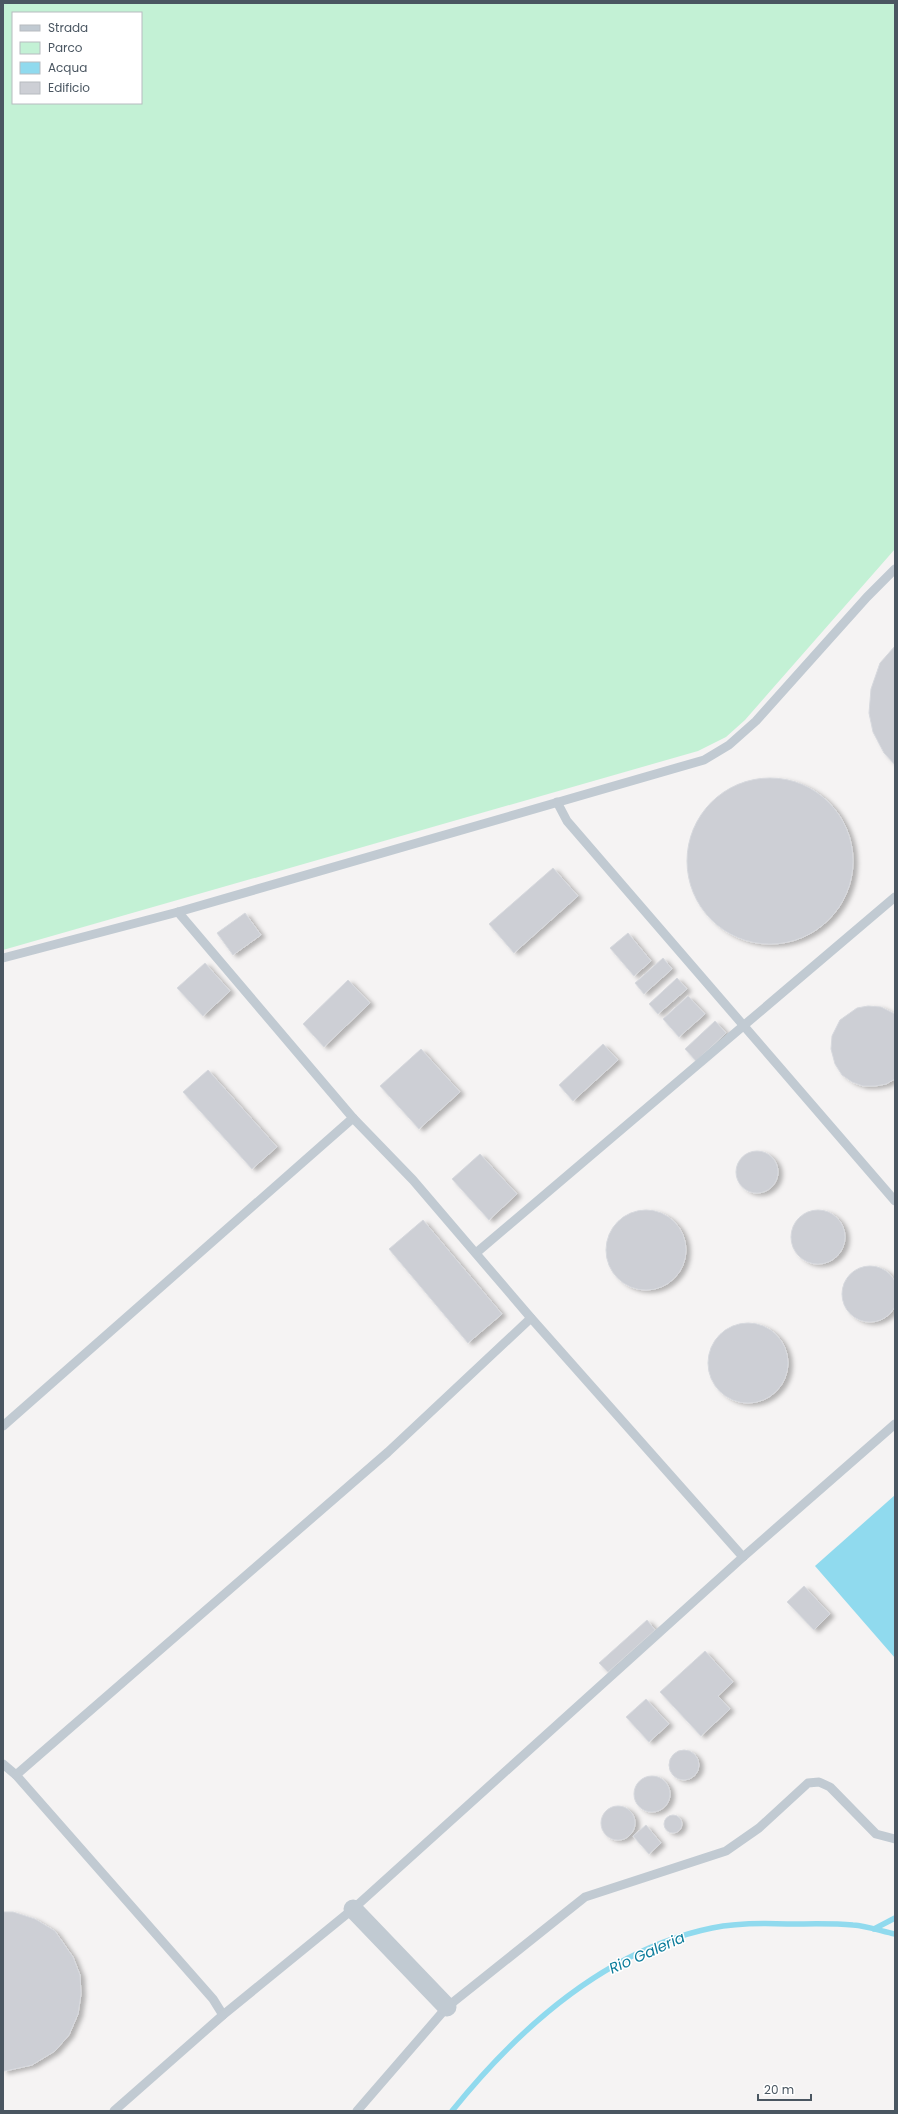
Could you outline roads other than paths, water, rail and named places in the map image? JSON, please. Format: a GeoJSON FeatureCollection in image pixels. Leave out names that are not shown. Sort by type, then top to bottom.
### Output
{"type":"FeatureCollection","features":[{"type":"Feature","properties":{"kind":"street"},"geometry":{"type":"LineString","coordinates":[[353,1910],[446,2007]]}},
{"type":"Feature","properties":{"kind":"lane"},"geometry":{"type":"LineString","coordinates":[[3,958],[178,912],[520,815],[556,802],[704,760],[730,745],[756,721],[867,597],[895,569]]}},
{"type":"Feature","properties":{"kind":"lane"},"geometry":{"type":"LineString","coordinates":[[556,802],[567,821],[743,1027],[895,1201]]}},
{"type":"Feature","properties":{"kind":"lane"},"geometry":{"type":"LineString","coordinates":[[476,1253],[895,897]]}},
{"type":"Feature","properties":{"kind":"lane"},"geometry":{"type":"LineString","coordinates":[[178,912],[353,1118],[413,1180],[531,1318],[743,1557]]}},
{"type":"Feature","properties":{"kind":"lane"},"geometry":{"type":"LineString","coordinates":[[3,1426],[353,1118]]}},
{"type":"Feature","properties":{"kind":"lane"},"geometry":{"type":"LineString","coordinates":[[16,1774],[388,1452],[531,1318]]}},
{"type":"Feature","properties":{"kind":"lane"},"geometry":{"type":"LineString","coordinates":[[114,2111],[223,2015],[353,1910],[743,1557],[895,1424]]}},
{"type":"Feature","properties":{"kind":"lane"},"geometry":{"type":"LineString","coordinates":[[3,1764],[16,1774],[213,1999],[223,2015]]}},
{"type":"Feature","properties":{"kind":"lane"},"geometry":{"type":"LineString","coordinates":[[357,2111],[446,2007],[585,1897],[726,1850],[760,1828],[808,1783],[819,1782],[830,1787],[876,1834],[895,1839]]}},
{"type":"Feature","properties":{"kind":"water"},"geometry":{"type":"Polygon","coordinates":[[[895,1495],[895,1658],[815,1566],[895,1495]]]}},
{"type":"Feature","properties":{"kind":"waterway"},"geometry":{"type":"LineString","coordinates":[[874,1929],[895,1918]]}},
{"type":"Feature","properties":{"kind":"waterway","name":"Rio Galeria"},"geometry":{"type":"LineString","coordinates":[[452,2111],[505,2051],[535,2023],[567,1997],[600,1974],[636,1954],[673,1939],[712,1928],[740,1924],[845,1924],[864,1926],[895,1934]]}}]}
